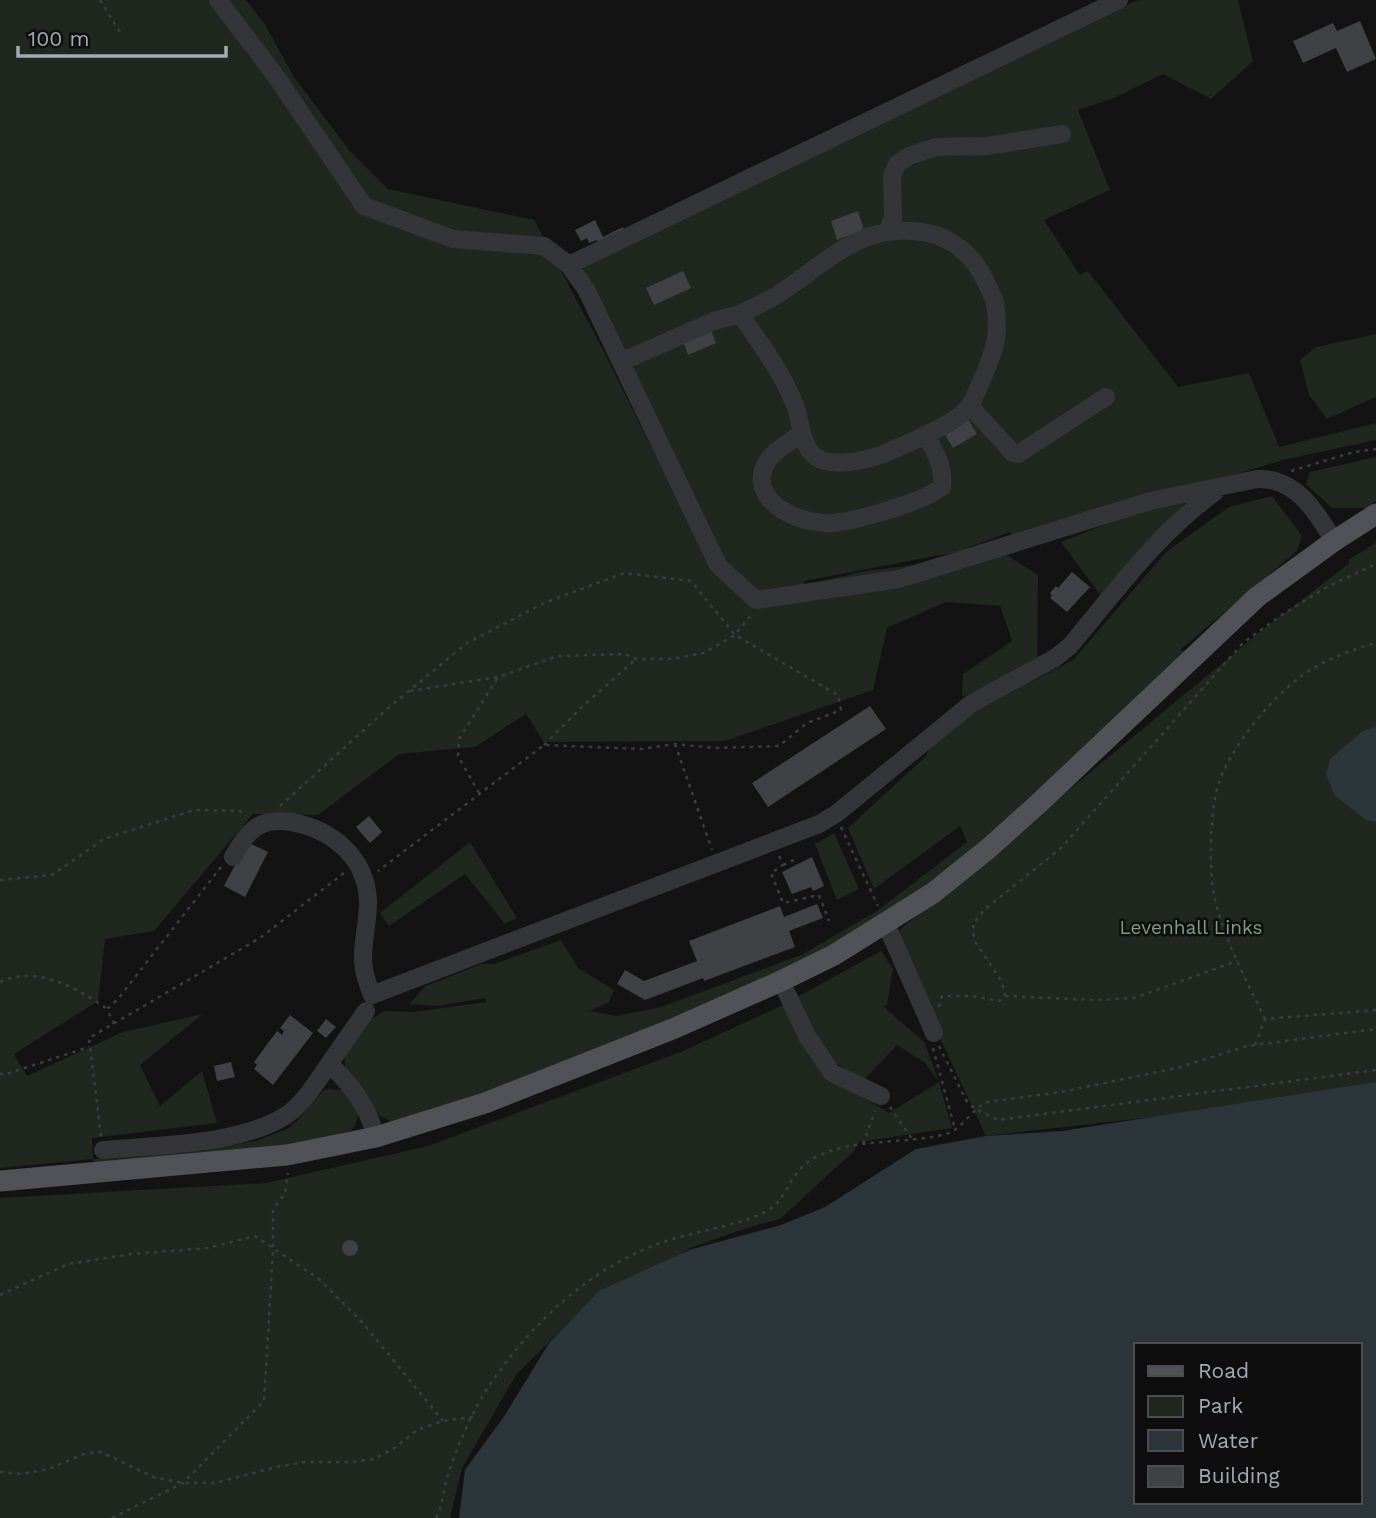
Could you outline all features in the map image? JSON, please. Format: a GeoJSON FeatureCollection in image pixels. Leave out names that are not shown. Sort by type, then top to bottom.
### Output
{"type":"FeatureCollection","features":[{"type":"Feature","properties":{"kind":"main road"},"geometry":{"type":"LineString","coordinates":[[0,1181],[227,1163],[287,1155],[376,1137],[497,1098],[675,1028],[781,981],[834,955],[933,893],[1038,804],[1257,597],[1376,514]]}},
{"type":"Feature","properties":{"kind":"street"},"geometry":{"type":"LineString","coordinates":[[218,0],[275,75],[364,205],[453,239],[544,246],[569,265],[586,289],[718,565],[757,600],[899,579],[1150,501],[1270,478],[1287,484],[1298,492],[1334,541]]}},
{"type":"Feature","properties":{"kind":"street"},"geometry":{"type":"LineString","coordinates":[[569,265],[1119,0]]}},
{"type":"Feature","properties":{"kind":"street"},"geometry":{"type":"LineString","coordinates":[[887,232],[893,217],[892,176],[897,164],[909,156],[936,147],[987,146],[1062,134]]}},
{"type":"Feature","properties":{"kind":"street"},"geometry":{"type":"LineString","coordinates":[[621,362],[714,321],[740,314],[776,296],[822,262],[864,239],[887,232],[940,236],[962,247],[980,270],[995,302],[996,342],[970,407],[926,436],[870,459],[841,463],[819,460],[808,450],[796,407],[783,380],[740,314]]}},
{"type":"Feature","properties":{"kind":"street"},"geometry":{"type":"LineString","coordinates":[[970,407],[1013,453],[1018,454],[1106,397]]}},
{"type":"Feature","properties":{"kind":"street"},"geometry":{"type":"LineString","coordinates":[[802,433],[775,454],[763,468],[762,487],[773,503],[794,517],[814,523],[834,523],[884,511],[934,493],[942,487],[943,471],[926,436]]}},
{"type":"Feature","properties":{"kind":"street"},"geometry":{"type":"LineString","coordinates":[[233,857],[244,836],[261,823],[288,822],[317,828],[340,843],[358,863],[365,882],[368,899],[364,968],[372,995],[819,824],[972,703],[1055,658],[1070,646],[1156,542],[1186,513],[1220,488]]}},
{"type":"Feature","properties":{"kind":"street"},"geometry":{"type":"LineString","coordinates":[[886,924],[934,1033]]}},
{"type":"Feature","properties":{"kind":"street"},"geometry":{"type":"LineString","coordinates":[[781,981],[807,1036],[832,1073],[881,1096]]}},
{"type":"Feature","properties":{"kind":"street"},"geometry":{"type":"LineString","coordinates":[[103,1150],[214,1139],[268,1126],[290,1113],[308,1095],[366,1011]]}},
{"type":"Feature","properties":{"kind":"street"},"geometry":{"type":"LineString","coordinates":[[330,1064],[348,1082],[363,1103],[376,1137]]}},
{"type":"Feature","properties":{"kind":"path"},"geometry":{"type":"LineString","coordinates":[[100,0],[120,32]]}},
{"type":"Feature","properties":{"kind":"path"},"geometry":{"type":"LineString","coordinates":[[1270,478],[1342,456],[1376,449]]}},
{"type":"Feature","properties":{"kind":"path"},"geometry":{"type":"LineString","coordinates":[[1005,996],[1002,982],[974,940],[973,924],[984,910],[1060,848],[1243,643],[1327,587],[1376,564]]}},
{"type":"Feature","properties":{"kind":"path"},"geometry":{"type":"LineString","coordinates":[[0,880],[52,875],[104,839],[194,810],[240,811],[261,823],[467,643],[544,603],[624,573],[691,581],[736,635],[838,695],[841,710],[807,723],[779,746],[715,748],[675,744],[641,749],[544,745]]}},
{"type":"Feature","properties":{"kind":"path"},"geometry":{"type":"LineString","coordinates":[[409,691],[498,677],[558,656],[625,654],[636,659],[671,659],[704,653],[736,635],[753,613]]}},
{"type":"Feature","properties":{"kind":"path"},"geometry":{"type":"LineString","coordinates":[[1255,1045],[1265,1019],[1237,961],[1214,896],[1210,850],[1217,788],[1238,743],[1276,699],[1310,669],[1350,650],[1376,643]]}},
{"type":"Feature","properties":{"kind":"path"},"geometry":{"type":"LineString","coordinates":[[365,882],[544,745],[636,659]]}},
{"type":"Feature","properties":{"kind":"path"},"geometry":{"type":"LineString","coordinates":[[479,794],[458,757],[459,739],[498,677]]}},
{"type":"Feature","properties":{"kind":"path"},"geometry":{"type":"LineString","coordinates":[[675,744],[717,864]]}},
{"type":"Feature","properties":{"kind":"path"},"geometry":{"type":"LineString","coordinates":[[835,814],[886,924]]}},
{"type":"Feature","properties":{"kind":"path"},"geometry":{"type":"LineString","coordinates":[[774,843],[783,865]]}},
{"type":"Feature","properties":{"kind":"path"},"geometry":{"type":"LineString","coordinates":[[107,1009],[118,999],[220,868],[233,857]]}},
{"type":"Feature","properties":{"kind":"path"},"geometry":{"type":"LineString","coordinates":[[796,866],[794,860],[771,873],[783,903],[819,895],[829,921]]}},
{"type":"Feature","properties":{"kind":"path"},"geometry":{"type":"LineString","coordinates":[[103,1150],[89,1038],[260,937],[358,863]]}},
{"type":"Feature","properties":{"kind":"path"},"geometry":{"type":"LineString","coordinates":[[955,1129],[933,1046],[942,996],[972,996],[999,1001],[1005,996],[1135,999],[1237,961]]}},
{"type":"Feature","properties":{"kind":"path"},"geometry":{"type":"LineString","coordinates":[[0,982],[11,977],[54,979],[89,996],[107,1009],[114,1024]]}},
{"type":"Feature","properties":{"kind":"path"},"geometry":{"type":"LineString","coordinates":[[1265,1019],[1376,1010]]}},
{"type":"Feature","properties":{"kind":"path"},"geometry":{"type":"LineString","coordinates":[[436,1518],[459,1445],[487,1389],[515,1350],[549,1315],[594,1276],[625,1258],[665,1242],[763,1213],[779,1203],[792,1176],[803,1165],[837,1148],[948,1133],[987,1102],[1061,1092],[1177,1068],[1255,1045],[1376,1029]]}},
{"type":"Feature","properties":{"kind":"path"},"geometry":{"type":"LineString","coordinates":[[934,1033],[966,1100],[975,1109],[998,1120],[1376,1070]]}},
{"type":"Feature","properties":{"kind":"path"},"geometry":{"type":"LineString","coordinates":[[0,1073],[3,1075],[27,1069],[89,1048]]}},
{"type":"Feature","properties":{"kind":"path"},"geometry":{"type":"LineString","coordinates":[[863,1144],[881,1096],[912,1139]]}},
{"type":"Feature","properties":{"kind":"path"},"geometry":{"type":"LineString","coordinates":[[112,1518],[183,1483],[264,1401],[273,1209],[285,1194],[289,1168],[287,1155]]}},
{"type":"Feature","properties":{"kind":"path"},"geometry":{"type":"LineString","coordinates":[[0,1295],[68,1264],[131,1254],[208,1248],[255,1236],[319,1279],[362,1322],[443,1421]]}},
{"type":"Feature","properties":{"kind":"path"},"geometry":{"type":"LineString","coordinates":[[0,1472],[21,1474],[49,1469],[85,1454],[101,1452],[153,1476],[183,1483],[215,1483],[276,1466],[374,1459],[396,1447],[417,1430],[443,1421],[473,1418]]}},
{"type":"Feature","properties":{"kind":"green space"},"geometry":{"type":"Polygon","coordinates":[[[0,0],[246,0],[264,23],[294,77],[350,151],[388,189],[534,220],[601,346],[680,505],[650,403],[581,265],[1138,0],[1238,0],[1253,61],[1211,99],[1163,74],[1114,98],[1078,110],[1110,190],[1044,220],[1080,275],[1088,271],[1178,387],[1249,373],[1279,447],[1376,423],[1376,440],[1283,460],[1014,541],[1010,532],[956,552],[804,581],[805,585],[865,571],[1005,554],[1038,575],[1037,661],[962,697],[963,674],[1012,641],[1000,606],[946,602],[887,628],[873,690],[725,741],[544,742],[526,714],[475,747],[399,754],[318,815],[253,814],[154,931],[105,939],[98,1001],[14,1054],[27,1076],[123,1032],[203,1014],[140,1065],[160,1106],[202,1071],[217,1123],[92,1138],[93,1159],[183,1152],[256,1141],[287,1129],[323,1091],[329,1089],[343,1090],[359,1112],[355,1126],[351,1131],[278,1148],[96,1163],[92,1159],[0,1168],[0,0]]]}},
{"type":"Feature","properties":{"kind":"green space"},"geometry":{"type":"Polygon","coordinates":[[[1376,334],[1376,397],[1327,419],[1309,395],[1300,360],[1316,347],[1376,334]]]}},
{"type":"Feature","properties":{"kind":"green space"},"geometry":{"type":"Polygon","coordinates":[[[1376,457],[1376,501],[1366,508],[1332,508],[1306,484],[1310,472],[1376,457]]]}},
{"type":"Feature","properties":{"kind":"green space"},"geometry":{"type":"Polygon","coordinates":[[[1272,496],[1302,536],[1297,551],[1181,649],[1185,653],[972,852],[921,889],[831,947],[707,1006],[502,1089],[392,1122],[379,1115],[349,1073],[345,1066],[345,1055],[366,1022],[385,1011],[414,1012],[486,1002],[485,998],[437,1006],[409,1004],[426,986],[481,964],[494,964],[561,940],[578,968],[614,990],[609,1002],[590,1011],[616,1016],[661,1007],[801,955],[877,911],[967,842],[960,826],[874,889],[848,828],[926,756],[929,749],[976,710],[1073,660],[1166,552],[1229,507],[1272,496]]]}},
{"type":"Feature","properties":{"kind":"green space"},"geometry":{"type":"Polygon","coordinates":[[[1187,501],[1102,597],[1061,542],[1151,506],[1187,501]]]}},
{"type":"Feature","properties":{"kind":"green space","name":"Levenhall Links"},"geometry":{"type":"Polygon","coordinates":[[[1376,543],[1376,1087],[1170,1115],[986,1136],[892,936],[1266,627],[1350,563],[1348,560],[1376,543]]]}},
{"type":"Feature","properties":{"kind":"green space"},"geometry":{"type":"Polygon","coordinates":[[[834,833],[859,889],[837,900],[815,844],[834,833]]]}},
{"type":"Feature","properties":{"kind":"green space"},"geometry":{"type":"Polygon","coordinates":[[[470,842],[517,918],[505,924],[465,874],[389,926],[380,913],[470,842]]]}},
{"type":"Feature","properties":{"kind":"green space"},"geometry":{"type":"Polygon","coordinates":[[[881,951],[893,969],[887,1005],[883,1006],[924,1042],[939,1082],[952,1128],[859,1142],[854,1151],[780,1219],[695,1246],[594,1297],[516,1375],[462,1468],[450,1518],[0,1518],[0,1198],[266,1183],[428,1146],[683,1051],[781,1006],[881,951]],[[809,1029],[801,1034],[826,1080],[858,1094],[889,1113],[939,1082],[925,1063],[897,1045],[862,1082],[836,1063],[809,1029]]]}},
{"type":"Feature","properties":{"kind":"water"},"geometry":{"type":"Polygon","coordinates":[[[1376,727],[1376,822],[1366,820],[1334,795],[1326,773],[1331,758],[1363,731],[1376,727]]]}},
{"type":"Feature","properties":{"kind":"water"},"geometry":{"type":"Polygon","coordinates":[[[1376,1082],[1376,1518],[459,1518],[465,1470],[505,1415],[549,1343],[599,1291],[689,1250],[781,1225],[825,1207],[916,1149],[986,1136],[1062,1131],[1376,1082]]]}},
{"type":"Feature","properties":{"kind":"building"},"geometry":{"type":"Polygon","coordinates":[[[1360,21],[1376,59],[1347,72],[1336,48],[1303,63],[1293,41],[1333,23],[1337,31],[1360,21]]]}},
{"type":"Feature","properties":{"kind":"building"},"geometry":{"type":"Polygon","coordinates":[[[858,211],[864,230],[837,240],[831,221],[858,211]]]}},
{"type":"Feature","properties":{"kind":"building"},"geometry":{"type":"Polygon","coordinates":[[[595,220],[603,237],[623,227],[626,234],[600,247],[597,240],[589,243],[587,238],[581,241],[575,230],[595,220]]]}},
{"type":"Feature","properties":{"kind":"building"},"geometry":{"type":"Polygon","coordinates":[[[683,271],[691,288],[654,305],[646,288],[683,271]]]}},
{"type":"Feature","properties":{"kind":"building"},"geometry":{"type":"Polygon","coordinates":[[[711,330],[716,343],[688,355],[683,341],[711,330]]]}},
{"type":"Feature","properties":{"kind":"building"},"geometry":{"type":"Polygon","coordinates":[[[968,419],[977,434],[953,448],[944,433],[968,419]]]}},
{"type":"Feature","properties":{"kind":"building"},"geometry":{"type":"Polygon","coordinates":[[[1072,572],[1090,587],[1067,612],[1050,598],[1050,593],[1072,572]]]}},
{"type":"Feature","properties":{"kind":"building"},"geometry":{"type":"Polygon","coordinates":[[[870,706],[886,729],[768,807],[752,783],[870,706]]]}},
{"type":"Feature","properties":{"kind":"building"},"geometry":{"type":"Polygon","coordinates":[[[369,816],[382,832],[370,843],[356,827],[369,816]]]}},
{"type":"Feature","properties":{"kind":"building"},"geometry":{"type":"Polygon","coordinates":[[[247,842],[268,852],[245,897],[224,886],[247,842]]]}},
{"type":"Feature","properties":{"kind":"building"},"geometry":{"type":"Polygon","coordinates":[[[812,857],[824,886],[813,891],[811,887],[792,894],[782,872],[812,857]]]}},
{"type":"Feature","properties":{"kind":"building"},"geometry":{"type":"Polygon","coordinates":[[[817,904],[823,918],[789,931],[795,947],[645,1000],[617,984],[625,970],[644,981],[697,961],[689,941],[780,906],[784,917],[817,904]]]}},
{"type":"Feature","properties":{"kind":"building"},"geometry":{"type":"Polygon","coordinates":[[[290,1015],[313,1033],[273,1085],[254,1069],[257,1065],[254,1062],[277,1031],[282,1035],[284,1031],[280,1028],[290,1015]]]}},
{"type":"Feature","properties":{"kind":"building"},"geometry":{"type":"Polygon","coordinates":[[[326,1019],[336,1027],[326,1038],[317,1031],[326,1019]]]}},
{"type":"Feature","properties":{"kind":"building"},"geometry":{"type":"Polygon","coordinates":[[[231,1062],[235,1077],[217,1081],[214,1066],[231,1062]]]}},
{"type":"Feature","properties":{"kind":"building"},"geometry":{"type":"Polygon","coordinates":[[[350,1240],[356,1242],[356,1254],[350,1256],[344,1254],[342,1248],[344,1242],[350,1240]]]}}]}
